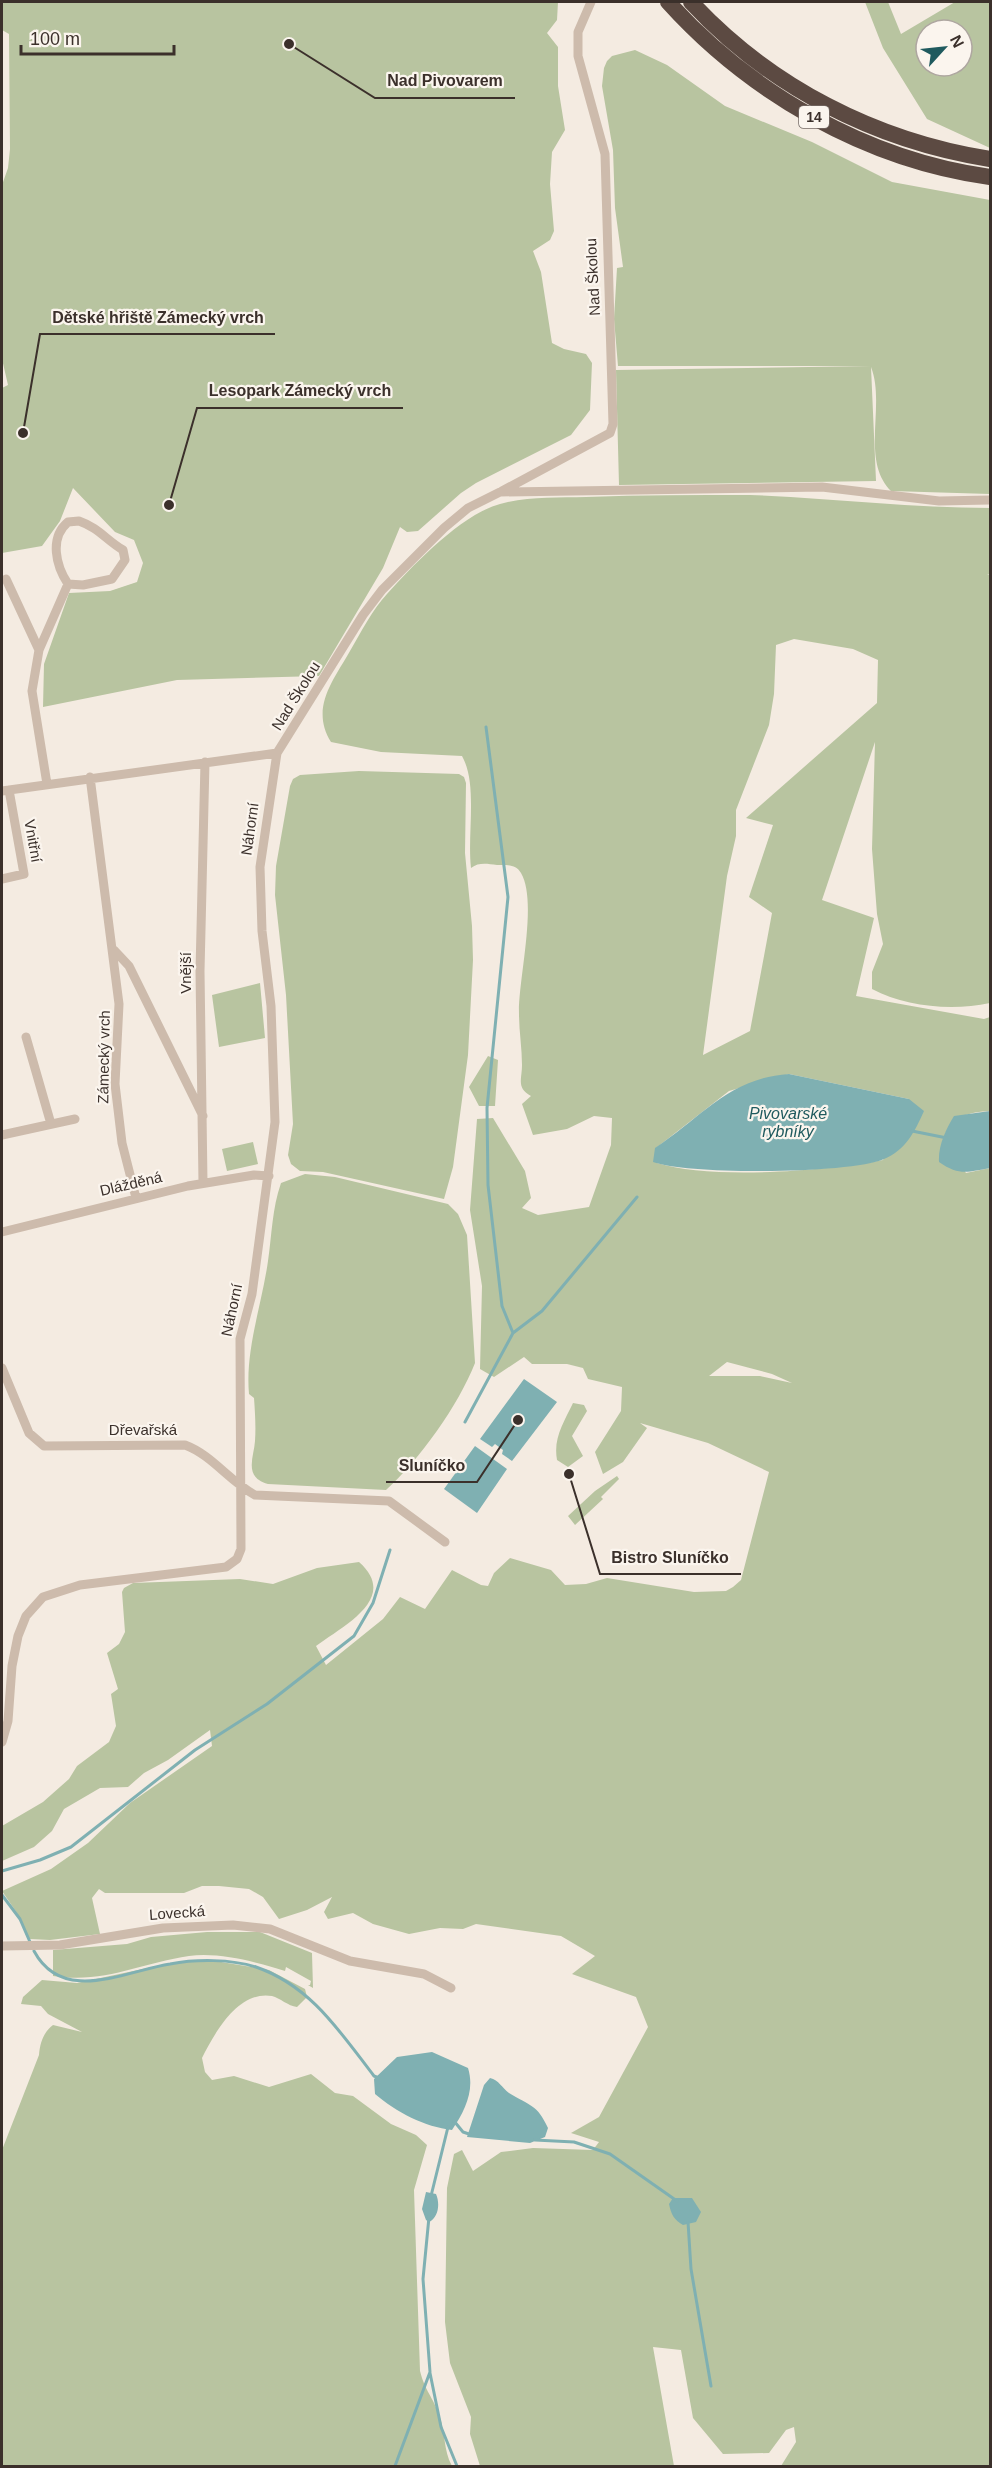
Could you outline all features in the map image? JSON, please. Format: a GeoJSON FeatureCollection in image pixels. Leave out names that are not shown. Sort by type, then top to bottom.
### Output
{"type":"FeatureCollection","features":[{"type":"Feature","properties":{"kind":"highway","name":"14"},"geometry":{"type":"LineString","coordinates":[[668,2],[734,64],[772,92],[822,122],[877,147],[968,174],[990,177]]}},
{"type":"Feature","properties":{"kind":"highway","name":"14"},"geometry":{"type":"LineString","coordinates":[[691,2],[738,46],[782,79],[854,120],[919,144],[990,159]]}},
{"type":"Feature","properties":{"kind":"street","name":"Nad Školou"},"geometry":{"type":"LineString","coordinates":[[5,790],[277,753],[363,615],[382,590],[460,515],[610,433],[613,424],[605,154],[579,56],[578,32],[591,2]]}},
{"type":"Feature","properties":{"kind":"street","name":"Nad Školou"},"geometry":{"type":"LineString","coordinates":[[500,492],[822,487],[939,501],[990,500]]}},
{"type":"Feature","properties":{"kind":"street"},"geometry":{"type":"LineString","coordinates":[[79,521],[91,525],[123,550],[125,560],[112,579],[83,585],[68,584],[63,576],[55,544],[60,529],[68,522],[79,521]]}},
{"type":"Feature","properties":{"kind":"street"},"geometry":{"type":"LineString","coordinates":[[6,579],[39,650]]}},
{"type":"Feature","properties":{"kind":"street"},"geometry":{"type":"LineString","coordinates":[[47,784],[32,691],[39,650],[68,584]]}},
{"type":"Feature","properties":{"kind":"street","name":"Náhorní"},"geometry":{"type":"LineString","coordinates":[[2,1742],[8,1721],[12,1666],[18,1636],[26,1616],[43,1597],[80,1585],[226,1567],[237,1559],[241,1549],[240,1340],[252,1294],[275,1122],[271,1006],[262,931],[261,859],[277,753]]}},
{"type":"Feature","properties":{"kind":"street","name":"Vnější"},"geometry":{"type":"LineString","coordinates":[[203,1183],[204,1118],[200,971],[205,762]]}},
{"type":"Feature","properties":{"kind":"street","name":"Zámecký vrch"},"geometry":{"type":"LineString","coordinates":[[90,777],[114,950],[119,1004],[115,1084],[122,1143],[136,1198]]}},
{"type":"Feature","properties":{"kind":"street","name":"Vnitřní"},"geometry":{"type":"LineString","coordinates":[[2,879],[24,874],[5,790]]}},
{"type":"Feature","properties":{"kind":"street"},"geometry":{"type":"LineString","coordinates":[[114,950],[129,966],[204,1118]]}},
{"type":"Feature","properties":{"kind":"street"},"geometry":{"type":"LineString","coordinates":[[26,1037],[51,1124]]}},
{"type":"Feature","properties":{"kind":"street"},"geometry":{"type":"LineString","coordinates":[[2,1135],[75,1119]]}},
{"type":"Feature","properties":{"kind":"street","name":"Dlážděná"},"geometry":{"type":"LineString","coordinates":[[2,1232],[203,1183],[254,1175],[269,1176]]}},
{"type":"Feature","properties":{"kind":"street","name":"Dřevařská"},"geometry":{"type":"LineString","coordinates":[[2,1368],[29,1432],[44,1446],[185,1445],[200,1450],[241,1487],[255,1495],[389,1501],[445,1542]]}},
{"type":"Feature","properties":{"kind":"street","name":"Lovecká"},"geometry":{"type":"LineString","coordinates":[[2,1946],[60,1945],[163,1928],[233,1925],[270,1929],[350,1961],[424,1974],[451,1988]]}},
{"type":"Feature","properties":{"kind":"green space"},"geometry":{"type":"Polygon","coordinates":[[[2,2],[558,2],[557,20],[547,33],[558,47],[558,86],[565,130],[552,152],[550,184],[554,231],[550,240],[533,251],[541,272],[552,343],[564,349],[586,354],[592,363],[590,410],[571,435],[476,483],[461,493],[418,531],[407,532],[400,527],[383,568],[319,676],[177,680],[43,707],[44,664],[69,593],[110,591],[137,582],[143,563],[134,540],[115,532],[73,488],[60,521],[42,546],[2,553],[2,388],[8,385],[2,359],[2,185],[8,168],[10,149],[9,34],[2,30],[2,2]]]}},
{"type":"Feature","properties":{"kind":"green space"},"geometry":{"type":"Polygon","coordinates":[[[865,2],[888,2],[901,34],[914,26],[914,78],[974,78],[974,18],[928,18],[955,2],[990,2],[990,148],[927,119],[883,48],[865,2]]]}},
{"type":"Feature","properties":{"kind":"green space"},"geometry":{"type":"Polygon","coordinates":[[[635,50],[667,65],[725,106],[812,142],[892,182],[990,200],[990,494],[891,491],[882,478],[877,464],[876,398],[871,367],[876,481],[619,485],[616,370],[871,366],[618,366],[614,319],[617,268],[623,267],[615,208],[613,150],[602,86],[607,61],[612,56],[635,50]]]}},
{"type":"Feature","properties":{"kind":"green space"},"geometry":{"type":"Polygon","coordinates":[[[750,495],[990,508],[990,574],[987,574],[990,575],[990,1003],[960,1007],[930,1006],[899,1000],[872,989],[872,972],[883,944],[877,914],[872,849],[875,742],[822,900],[874,918],[856,996],[984,1019],[990,1017],[990,1111],[968,1114],[956,1120],[944,1138],[966,1173],[990,1168],[990,2466],[781,2466],[796,2442],[794,2427],[786,2430],[769,2453],[723,2454],[693,2418],[681,2350],[653,2347],[674,2466],[480,2466],[470,2434],[471,2417],[450,2363],[445,2322],[447,2188],[454,2154],[462,2150],[473,2171],[501,2152],[533,2148],[593,2150],[599,2142],[571,2133],[599,2117],[648,2027],[636,1997],[572,1974],[595,1956],[561,1936],[476,1924],[463,1929],[440,1928],[409,1934],[373,1924],[353,1913],[328,1919],[324,1912],[332,1897],[307,1910],[279,1919],[263,1897],[249,1889],[219,1886],[202,1886],[184,1893],[105,1893],[99,1889],[92,1898],[100,1934],[50,1940],[30,1939],[17,1913],[2,1891],[51,1869],[88,1843],[130,1803],[212,1746],[210,1730],[168,1760],[144,1773],[128,1787],[100,1788],[64,1809],[52,1831],[34,1847],[2,1861],[2,1826],[43,1802],[69,1779],[77,1766],[109,1742],[116,1726],[111,1694],[118,1689],[107,1653],[119,1644],[125,1632],[122,1592],[124,1588],[133,1583],[240,1579],[273,1584],[317,1568],[359,1562],[370,1575],[373,1588],[371,1599],[352,1620],[316,1646],[326,1665],[383,1619],[400,1597],[425,1609],[452,1570],[481,1585],[488,1586],[494,1573],[510,1558],[551,1570],[565,1585],[586,1584],[607,1578],[694,1592],[726,1591],[741,1580],[769,1472],[708,1443],[640,1423],[647,1428],[623,1462],[603,1474],[595,1452],[621,1411],[622,1387],[588,1379],[583,1368],[567,1364],[532,1364],[524,1357],[494,1377],[480,1369],[482,1286],[470,1210],[477,1119],[493,1118],[525,1171],[531,1198],[522,1208],[538,1215],[589,1207],[611,1145],[612,1118],[594,1116],[567,1129],[533,1135],[522,1104],[531,1096],[523,1090],[521,1083],[519,1014],[528,921],[526,886],[521,873],[514,867],[483,864],[471,868],[470,781],[462,756],[381,752],[331,742],[325,730],[323,706],[331,684],[367,621],[382,600],[439,542],[454,529],[485,510],[510,501],[543,498],[750,495]],[[794,639],[776,645],[774,694],[769,725],[736,810],[736,836],[727,876],[703,1055],[750,1031],[772,913],[749,897],[773,825],[746,818],[877,703],[878,660],[853,649],[794,639]],[[789,1074],[729,1091],[656,1148],[657,1163],[707,1171],[769,1172],[832,1168],[883,1160],[909,1099],[789,1074]],[[727,1362],[709,1376],[760,1376],[792,1383],[772,1374],[727,1362]]]}},
{"type":"Feature","properties":{"kind":"green space"},"geometry":{"type":"Polygon","coordinates":[[[359,771],[459,774],[464,777],[466,783],[465,853],[473,960],[468,1055],[453,1167],[444,1199],[323,1172],[300,1171],[291,1164],[288,1155],[293,1124],[286,995],[275,895],[276,866],[290,786],[293,779],[300,775],[359,771]]]}},
{"type":"Feature","properties":{"kind":"green space"},"geometry":{"type":"Polygon","coordinates":[[[260,983],[265,1038],[219,1047],[212,995],[260,983]]]}},
{"type":"Feature","properties":{"kind":"green space"},"geometry":{"type":"Polygon","coordinates":[[[488,1056],[498,1060],[495,1106],[479,1106],[469,1087],[488,1056]]]}},
{"type":"Feature","properties":{"kind":"green space"},"geometry":{"type":"Polygon","coordinates":[[[253,1142],[258,1164],[227,1171],[222,1149],[253,1142]]]}},
{"type":"Feature","properties":{"kind":"green space"},"geometry":{"type":"Polygon","coordinates":[[[305,1174],[335,1177],[448,1204],[458,1214],[467,1235],[475,1363],[459,1397],[437,1431],[425,1448],[386,1490],[268,1484],[255,1477],[253,1472],[255,1420],[254,1398],[249,1394],[249,1361],[268,1261],[274,1212],[281,1183],[305,1174]]]}},
{"type":"Feature","properties":{"kind":"green space"},"geometry":{"type":"Polygon","coordinates":[[[573,1403],[584,1405],[587,1411],[572,1436],[583,1456],[568,1467],[557,1460],[556,1452],[560,1430],[573,1403]]]}},
{"type":"Feature","properties":{"kind":"green space"},"geometry":{"type":"Polygon","coordinates":[[[617,1476],[619,1479],[601,1497],[603,1499],[575,1525],[568,1516],[595,1491],[617,1476]]]}},
{"type":"Feature","properties":{"kind":"green space"},"geometry":{"type":"Polygon","coordinates":[[[207,1932],[260,1932],[312,1953],[313,1988],[308,1985],[311,1981],[286,1967],[285,1971],[250,1961],[213,1955],[171,1959],[106,1975],[72,1978],[53,1976],[53,1950],[127,1944],[151,1937],[207,1932]]]}},
{"type":"Feature","properties":{"kind":"green space"},"geometry":{"type":"Polygon","coordinates":[[[209,1960],[269,1970],[305,1989],[307,1997],[297,2007],[272,1996],[260,1996],[238,2007],[220,2026],[202,2058],[205,2072],[212,2080],[234,2076],[269,2087],[311,2074],[335,2093],[353,2096],[391,2124],[416,2135],[427,2145],[414,2190],[420,2371],[439,2415],[447,2454],[452,2466],[2,2466],[2,2150],[47,2031],[53,2025],[82,2032],[48,2014],[41,2006],[21,2004],[23,1997],[42,1980],[77,1983],[171,1963],[209,1960]]]}},
{"type":"Feature","properties":{"kind":"water","name":"Pivovarské rybníky"},"geometry":{"type":"Polygon","coordinates":[[[789,1074],[909,1099],[924,1111],[913,1133],[898,1151],[884,1159],[866,1164],[805,1170],[732,1171],[671,1166],[653,1162],[655,1148],[717,1101],[749,1083],[789,1074]]]}},
{"type":"Feature","properties":{"kind":"water"},"geometry":{"type":"Polygon","coordinates":[[[990,1111],[990,1168],[969,1172],[958,1171],[939,1162],[943,1138],[954,1116],[990,1111]]]}},
{"type":"Feature","properties":{"kind":"water"},"geometry":{"type":"Polygon","coordinates":[[[524,1379],[557,1402],[512,1461],[502,1454],[503,1450],[495,1444],[492,1447],[480,1439],[524,1379]]]}},
{"type":"Feature","properties":{"kind":"water"},"geometry":{"type":"Polygon","coordinates":[[[475,1446],[507,1469],[477,1513],[444,1489],[475,1446]]]}},
{"type":"Feature","properties":{"kind":"water"},"geometry":{"type":"Polygon","coordinates":[[[432,2052],[468,2068],[470,2084],[468,2100],[452,2130],[411,2118],[375,2094],[374,2079],[397,2057],[432,2052]]]}},
{"type":"Feature","properties":{"kind":"water"},"geometry":{"type":"Polygon","coordinates":[[[490,2078],[498,2082],[509,2093],[528,2103],[540,2114],[548,2128],[545,2137],[530,2143],[467,2137],[484,2085],[490,2078]]]}},
{"type":"Feature","properties":{"kind":"water"},"geometry":{"type":"Polygon","coordinates":[[[426,2192],[436,2194],[438,2201],[437,2213],[429,2222],[422,2209],[426,2192]]]}},
{"type":"Feature","properties":{"kind":"water"},"geometry":{"type":"Polygon","coordinates":[[[673,2198],[692,2198],[701,2212],[696,2222],[683,2225],[675,2219],[669,2204],[673,2198]]]}},
{"type":"Feature","properties":{"kind":"waterway"},"geometry":{"type":"LineString","coordinates":[[486,727],[508,897],[487,1108],[488,1185],[502,1306],[513,1333]]}},
{"type":"Feature","properties":{"kind":"waterway"},"geometry":{"type":"LineString","coordinates":[[912,1131],[947,1138]]}},
{"type":"Feature","properties":{"kind":"waterway"},"geometry":{"type":"LineString","coordinates":[[465,1422],[513,1333],[542,1311],[637,1197]]}},
{"type":"Feature","properties":{"kind":"waterway"},"geometry":{"type":"LineString","coordinates":[[2,1871],[40,1860],[71,1847],[195,1750],[267,1704],[354,1636],[373,1603],[390,1550]]}},
{"type":"Feature","properties":{"kind":"waterway"},"geometry":{"type":"LineString","coordinates":[[2,1895],[20,1919],[30,1942]]}},
{"type":"Feature","properties":{"kind":"waterway"},"geometry":{"type":"LineString","coordinates":[[34,1951],[46,1967],[61,1977],[78,1981],[115,1977],[191,1961],[225,1961],[256,1967],[275,1975],[309,1998],[336,2027],[374,2076],[379,2078]]}},
{"type":"Feature","properties":{"kind":"waterway"},"geometry":{"type":"LineString","coordinates":[[454,2121],[463,2132],[472,2135]]}},
{"type":"Feature","properties":{"kind":"waterway"},"geometry":{"type":"LineString","coordinates":[[431,2196],[448,2127]]}},
{"type":"Feature","properties":{"kind":"waterway"},"geometry":{"type":"LineString","coordinates":[[535,2140],[574,2142],[610,2154],[677,2201]]}},
{"type":"Feature","properties":{"kind":"waterway"},"geometry":{"type":"LineString","coordinates":[[395,2466],[430,2372],[423,2279],[429,2217]]}},
{"type":"Feature","properties":{"kind":"waterway"},"geometry":{"type":"LineString","coordinates":[[688,2222],[691,2269],[711,2386]]}},
{"type":"Feature","properties":{"kind":"waterway"},"geometry":{"type":"LineString","coordinates":[[430,2373],[441,2427],[457,2466]]}},
{"type":"Feature","properties":{"kind":"place","name":"Nad Pivovarem"},"geometry":{"type":"Point","coordinates":[289,44]}},
{"type":"Feature","properties":{"kind":"place","name":"Dětské hřiště Zámecký vrch"},"geometry":{"type":"Point","coordinates":[23,433]}},
{"type":"Feature","properties":{"kind":"place","name":"Lesopark Zámecký vrch"},"geometry":{"type":"Point","coordinates":[169,505]}},
{"type":"Feature","properties":{"kind":"place","name":"Sluníčko"},"geometry":{"type":"Point","coordinates":[518,1420]}},
{"type":"Feature","properties":{"kind":"place","name":"Bistro Sluníčko"},"geometry":{"type":"Point","coordinates":[569,1474]}}]}
